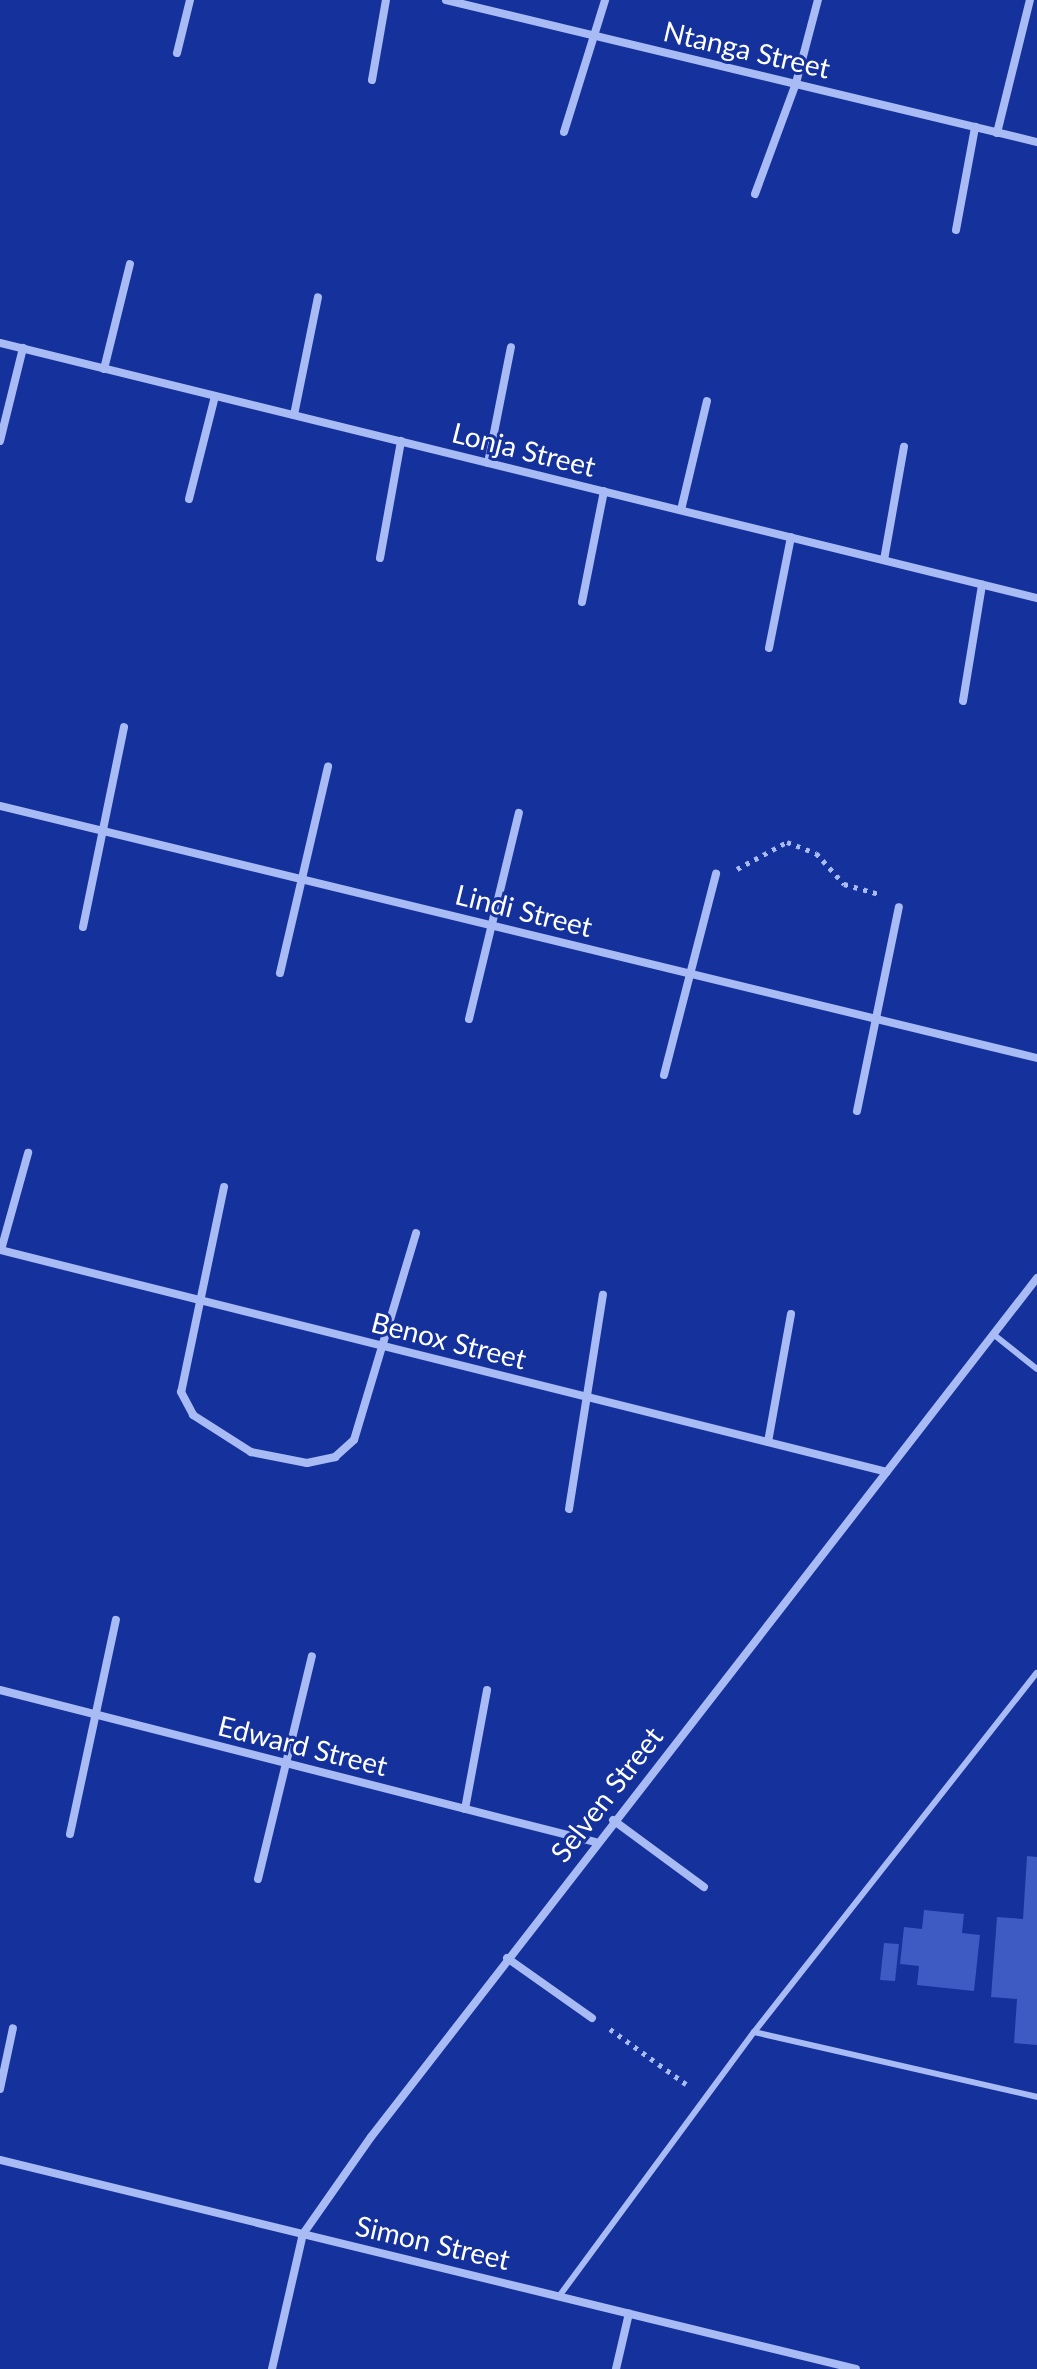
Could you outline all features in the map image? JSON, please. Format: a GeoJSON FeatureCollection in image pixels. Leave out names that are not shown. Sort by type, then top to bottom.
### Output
{"type":"FeatureCollection","features":[{"type":"Feature","properties":{"kind":"street"},"geometry":{"type":"LineString","coordinates":[[177,53],[190,0]]}},
{"type":"Feature","properties":{"kind":"street"},"geometry":{"type":"LineString","coordinates":[[372,80],[386,0]]}},
{"type":"Feature","properties":{"kind":"street","name":"Ntanga Street"},"geometry":{"type":"LineString","coordinates":[[446,0],[1037,142]]}},
{"type":"Feature","properties":{"kind":"street"},"geometry":{"type":"LineString","coordinates":[[564,132],[605,0]]}},
{"type":"Feature","properties":{"kind":"street"},"geometry":{"type":"LineString","coordinates":[[755,194],[796,83],[818,0]]}},
{"type":"Feature","properties":{"kind":"street"},"geometry":{"type":"LineString","coordinates":[[997,133],[1030,0]]}},
{"type":"Feature","properties":{"kind":"street"},"geometry":{"type":"LineString","coordinates":[[956,230],[975,127]]}},
{"type":"Feature","properties":{"kind":"street"},"geometry":{"type":"LineString","coordinates":[[104,369],[130,264]]}},
{"type":"Feature","properties":{"kind":"street"},"geometry":{"type":"LineString","coordinates":[[294,415],[318,297]]}},
{"type":"Feature","properties":{"kind":"street","name":"Lonja Street"},"geometry":{"type":"LineString","coordinates":[[0,343],[1037,598]]}},
{"type":"Feature","properties":{"kind":"street"},"geometry":{"type":"LineString","coordinates":[[488,463],[511,347]]}},
{"type":"Feature","properties":{"kind":"street"},"geometry":{"type":"LineString","coordinates":[[0,441],[23,348]]}},
{"type":"Feature","properties":{"kind":"street"},"geometry":{"type":"LineString","coordinates":[[189,499],[215,396]]}},
{"type":"Feature","properties":{"kind":"street"},"geometry":{"type":"LineString","coordinates":[[681,510],[707,401]]}},
{"type":"Feature","properties":{"kind":"street"},"geometry":{"type":"LineString","coordinates":[[380,558],[401,441]]}},
{"type":"Feature","properties":{"kind":"street"},"geometry":{"type":"LineString","coordinates":[[884,560],[904,447]]}},
{"type":"Feature","properties":{"kind":"street"},"geometry":{"type":"LineString","coordinates":[[582,602],[604,491]]}},
{"type":"Feature","properties":{"kind":"street"},"geometry":{"type":"LineString","coordinates":[[769,648],[791,537]]}},
{"type":"Feature","properties":{"kind":"street"},"geometry":{"type":"LineString","coordinates":[[963,701],[982,585]]}},
{"type":"Feature","properties":{"kind":"street"},"geometry":{"type":"LineString","coordinates":[[83,927],[124,727]]}},
{"type":"Feature","properties":{"kind":"street"},"geometry":{"type":"LineString","coordinates":[[280,973],[328,766]]}},
{"type":"Feature","properties":{"kind":"street","name":"Lindi Street"},"geometry":{"type":"LineString","coordinates":[[0,806],[1037,1058]]}},
{"type":"Feature","properties":{"kind":"street"},"geometry":{"type":"LineString","coordinates":[[469,1019],[519,813]]}},
{"type":"Feature","properties":{"kind":"street"},"geometry":{"type":"LineString","coordinates":[[664,1075],[716,874]]}},
{"type":"Feature","properties":{"kind":"street"},"geometry":{"type":"LineString","coordinates":[[857,1111],[899,907]]}},
{"type":"Feature","properties":{"kind":"street"},"geometry":{"type":"LineString","coordinates":[[1,1250],[28,1153]]}},
{"type":"Feature","properties":{"kind":"street"},"geometry":{"type":"LineString","coordinates":[[224,1187],[197,1299],[181,1392],[184,1405],[251,1452],[307,1463],[335,1457],[354,1440],[416,1233]]}},
{"type":"Feature","properties":{"kind":"street","name":"Benox Street"},"geometry":{"type":"LineString","coordinates":[[1,1250],[887,1472]]}},
{"type":"Feature","properties":{"kind":"street","name":"Selven Street"},"geometry":{"type":"LineString","coordinates":[[272,2369],[303,2234],[595,1842],[1037,1278]]}},
{"type":"Feature","properties":{"kind":"street"},"geometry":{"type":"LineString","coordinates":[[569,1509],[603,1295]]}},
{"type":"Feature","properties":{"kind":"street"},"geometry":{"type":"LineString","coordinates":[[768,1442],[791,1314]]}},
{"type":"Feature","properties":{"kind":"street"},"geometry":{"type":"LineString","coordinates":[[70,1834],[116,1620]]}},
{"type":"Feature","properties":{"kind":"street"},"geometry":{"type":"LineString","coordinates":[[258,1879],[312,1656]]}},
{"type":"Feature","properties":{"kind":"street","name":"Edward Street"},"geometry":{"type":"LineString","coordinates":[[0,1690],[595,1842]]}},
{"type":"Feature","properties":{"kind":"street"},"geometry":{"type":"LineString","coordinates":[[465,1809],[487,1690]]}},
{"type":"Feature","properties":{"kind":"street"},"geometry":{"type":"LineString","coordinates":[[613,1820],[704,1887]]}},
{"type":"Feature","properties":{"kind":"street"},"geometry":{"type":"LineString","coordinates":[[507,1958],[592,2018]]}},
{"type":"Feature","properties":{"kind":"street"},"geometry":{"type":"LineString","coordinates":[[0,2089],[13,2028]]}},
{"type":"Feature","properties":{"kind":"street","name":"Simon Street"},"geometry":{"type":"LineString","coordinates":[[0,2160],[560,2295],[827,2366],[856,2369]]}},
{"type":"Feature","properties":{"kind":"street"},"geometry":{"type":"LineString","coordinates":[[616,2369],[629,2313]]}},
{"type":"Feature","properties":{"kind":"lane"},"geometry":{"type":"LineString","coordinates":[[993,1334],[1037,1369]]}},
{"type":"Feature","properties":{"kind":"lane"},"geometry":{"type":"LineString","coordinates":[[560,2295],[754,2032],[1037,1673]]}},
{"type":"Feature","properties":{"kind":"lane"},"geometry":{"type":"LineString","coordinates":[[754,2032],[1037,2097]]}},
{"type":"Feature","properties":{"kind":"path"},"geometry":{"type":"LineString","coordinates":[[716,874],[750,866],[787,842],[816,853],[844,884],[893,899],[899,907]]}},
{"type":"Feature","properties":{"kind":"path"},"geometry":{"type":"LineString","coordinates":[[592,2018],[705,2097]]}},
{"type":"Feature","properties":{"kind":"building"},"geometry":{"type":"Polygon","coordinates":[[[1027,1856],[1037,1857],[1037,2045],[1014,2043],[1017,1999],[991,1997],[997,1917],[1023,1919],[1027,1856]]]}},
{"type":"Feature","properties":{"kind":"building"},"geometry":{"type":"Polygon","coordinates":[[[924,1910],[964,1914],[962,1933],[980,1935],[974,1991],[917,1985],[919,1966],[900,1964],[904,1927],[922,1929],[924,1910]]]}},
{"type":"Feature","properties":{"kind":"building"},"geometry":{"type":"Polygon","coordinates":[[[884,1943],[899,1944],[895,1981],[880,1980],[884,1943]]]}}]}
